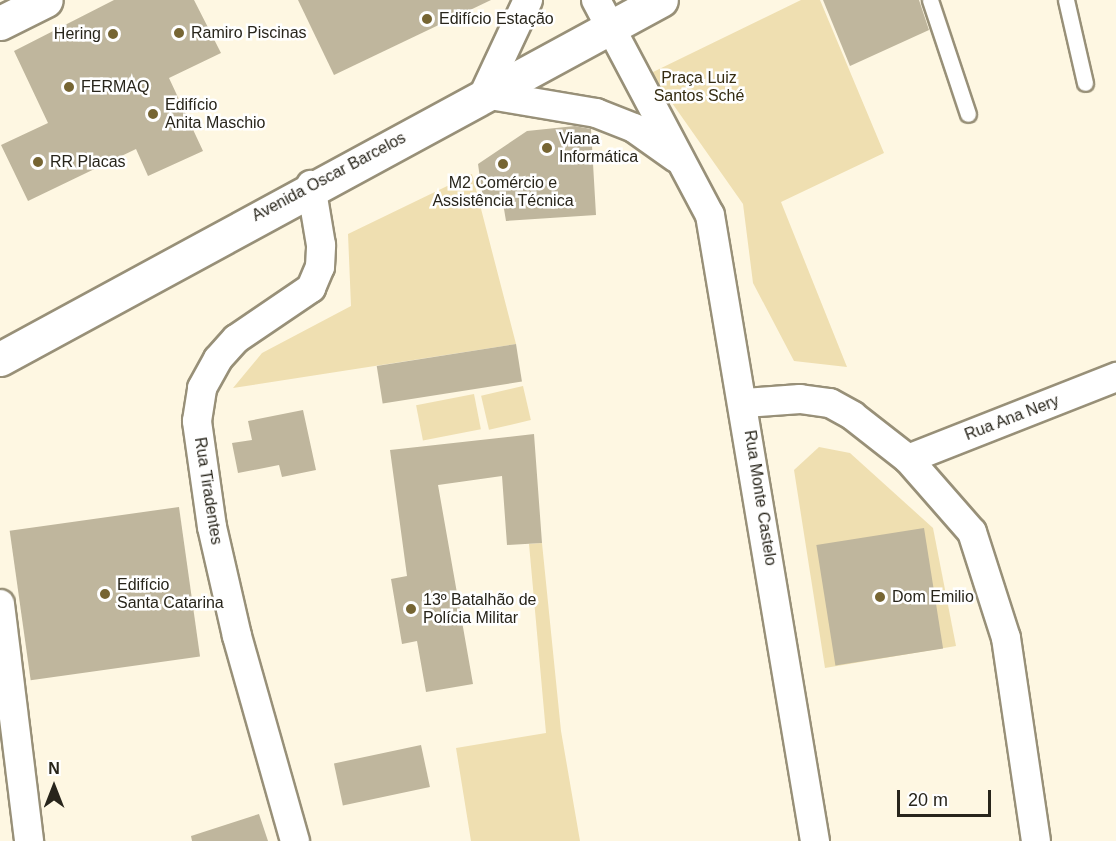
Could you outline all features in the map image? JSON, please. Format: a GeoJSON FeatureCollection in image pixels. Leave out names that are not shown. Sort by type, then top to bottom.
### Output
{"type":"FeatureCollection","features":[{"type":"Feature","properties":{"kind":"main road"},"geometry":{"type":"LineString","coordinates":[[0,23],[46,0]]}},
{"type":"Feature","properties":{"kind":"main road","name":"Avenida Oscar Barcelos"},"geometry":{"type":"LineString","coordinates":[[0,359],[311,185],[484,94],[602,13],[661,0]]}},
{"type":"Feature","properties":{"kind":"street"},"geometry":{"type":"LineString","coordinates":[[484,94],[528,0]]}},
{"type":"Feature","properties":{"kind":"street","name":"Rua Monte Castelo"},"geometry":{"type":"LineString","coordinates":[[602,13],[713,224],[745,403],[815,841]]}},
{"type":"Feature","properties":{"kind":"street","name":"Rua Monte Castelo"},"geometry":{"type":"LineString","coordinates":[[484,94],[596,113],[634,128],[682,162]]}},
{"type":"Feature","properties":{"kind":"street","name":"Rua Tiradentes"},"geometry":{"type":"LineString","coordinates":[[295,841],[230,604],[197,421],[202,388],[218,359],[249,329],[310,288],[320,267],[321,245],[311,185]]}},
{"type":"Feature","properties":{"kind":"street","name":"Rua Ana Nery"},"geometry":{"type":"LineString","coordinates":[[908,459],[1116,377]]}},
{"type":"Feature","properties":{"kind":"street"},"geometry":{"type":"LineString","coordinates":[[745,403],[830,403],[908,459],[972,532],[987,566],[1006,638],[1036,841]]}},
{"type":"Feature","properties":{"kind":"street"},"geometry":{"type":"LineString","coordinates":[[0,604],[29,841]]}},
{"type":"Feature","properties":{"kind":"lane"},"geometry":{"type":"LineString","coordinates":[[930,0],[968,114]]}},
{"type":"Feature","properties":{"kind":"lane"},"geometry":{"type":"LineString","coordinates":[[1066,0],[1085,83]]}},
{"type":"Feature","properties":{"kind":"green space","name":"Praça Luiz Santos Sché"},"geometry":{"type":"Polygon","coordinates":[[[801,0],[820,0],[884,153],[781,202],[847,367],[794,361],[753,283],[743,204],[651,73],[801,0]]]}},
{"type":"Feature","properties":{"kind":"green space"},"geometry":{"type":"Polygon","coordinates":[[[472,174],[516,344],[233,388],[262,353],[351,306],[348,234],[472,174]]]}},
{"type":"Feature","properties":{"kind":"green space"},"geometry":{"type":"Polygon","coordinates":[[[523,386],[531,420],[489,430],[481,396],[523,386]]]}},
{"type":"Feature","properties":{"kind":"green space"},"geometry":{"type":"Polygon","coordinates":[[[474,394],[481,429],[423,441],[416,405],[474,394]]]}},
{"type":"Feature","properties":{"kind":"green space"},"geometry":{"type":"Polygon","coordinates":[[[819,447],[850,453],[933,528],[956,646],[825,668],[794,470],[819,447]]]}},
{"type":"Feature","properties":{"kind":"green space"},"geometry":{"type":"Polygon","coordinates":[[[542,543],[561,731],[580,841],[471,841],[456,748],[546,733],[529,544],[542,543]]]}},
{"type":"Feature","properties":{"kind":"building"},"geometry":{"type":"Polygon","coordinates":[[[114,0],[194,0],[221,53],[169,78],[203,151],[148,176],[136,149],[28,201],[1,145],[48,123],[14,51],[114,0]]]}},
{"type":"Feature","properties":{"kind":"building"},"geometry":{"type":"Polygon","coordinates":[[[298,0],[491,0],[334,75],[298,0]]]}},
{"type":"Feature","properties":{"kind":"building"},"geometry":{"type":"Polygon","coordinates":[[[823,0],[919,0],[929,30],[850,66],[823,0]]]}},
{"type":"Feature","properties":{"kind":"building"},"geometry":{"type":"Polygon","coordinates":[[[575,126],[591,129],[596,215],[506,221],[502,197],[483,199],[478,164],[527,131],[575,126]]]}},
{"type":"Feature","properties":{"kind":"building"},"geometry":{"type":"Polygon","coordinates":[[[516,344],[522,382],[383,404],[377,366],[516,344]]]}},
{"type":"Feature","properties":{"kind":"building"},"geometry":{"type":"Polygon","coordinates":[[[303,410],[316,470],[282,477],[279,465],[238,473],[232,443],[252,440],[248,421],[303,410]]]}},
{"type":"Feature","properties":{"kind":"building"},"geometry":{"type":"Polygon","coordinates":[[[534,434],[542,543],[507,545],[502,476],[438,485],[473,684],[426,692],[417,641],[402,644],[391,579],[407,576],[390,450],[534,434]]]}},
{"type":"Feature","properties":{"kind":"building","name":"Edifício Santa Catarina"},"geometry":{"type":"Polygon","coordinates":[[[179,507],[200,657],[31,680],[10,531],[179,507]]]}},
{"type":"Feature","properties":{"kind":"building","name":"Dom Emilio"},"geometry":{"type":"Polygon","coordinates":[[[924,528],[943,648],[835,666],[816,545],[924,528]]]}},
{"type":"Feature","properties":{"kind":"building"},"geometry":{"type":"Polygon","coordinates":[[[421,745],[430,787],[343,806],[334,764],[421,745]]]}},
{"type":"Feature","properties":{"kind":"building"},"geometry":{"type":"Polygon","coordinates":[[[259,814],[268,841],[192,841],[191,836],[259,814]]]}},
{"type":"Feature","properties":{"kind":"place","name":"Edifício Estação"},"geometry":{"type":"Point","coordinates":[427,19]}},
{"type":"Feature","properties":{"kind":"place","name":"Ramiro Piscinas"},"geometry":{"type":"Point","coordinates":[179,33]}},
{"type":"Feature","properties":{"kind":"place","name":"Hering"},"geometry":{"type":"Point","coordinates":[113,34]}},
{"type":"Feature","properties":{"kind":"place","name":"FERMAQ"},"geometry":{"type":"Point","coordinates":[69,87]}},
{"type":"Feature","properties":{"kind":"place","name":"Edifício Anita Maschio"},"geometry":{"type":"Point","coordinates":[153,114]}},
{"type":"Feature","properties":{"kind":"place","name":"Viana Informática"},"geometry":{"type":"Point","coordinates":[547,148]}},
{"type":"Feature","properties":{"kind":"place","name":"RR Placas"},"geometry":{"type":"Point","coordinates":[38,162]}},
{"type":"Feature","properties":{"kind":"place","name":"M2 Comércio e Assistência Técnica"},"geometry":{"type":"Point","coordinates":[503,164]}},
{"type":"Feature","properties":{"kind":"place","name":"Edifício Santa Catarina"},"geometry":{"type":"Point","coordinates":[105,594]}},
{"type":"Feature","properties":{"kind":"place","name":"Dom Emilio"},"geometry":{"type":"Point","coordinates":[880,597]}},
{"type":"Feature","properties":{"kind":"place","name":"13º Batalhão de Polícia Militar"},"geometry":{"type":"Point","coordinates":[411,609]}}]}
